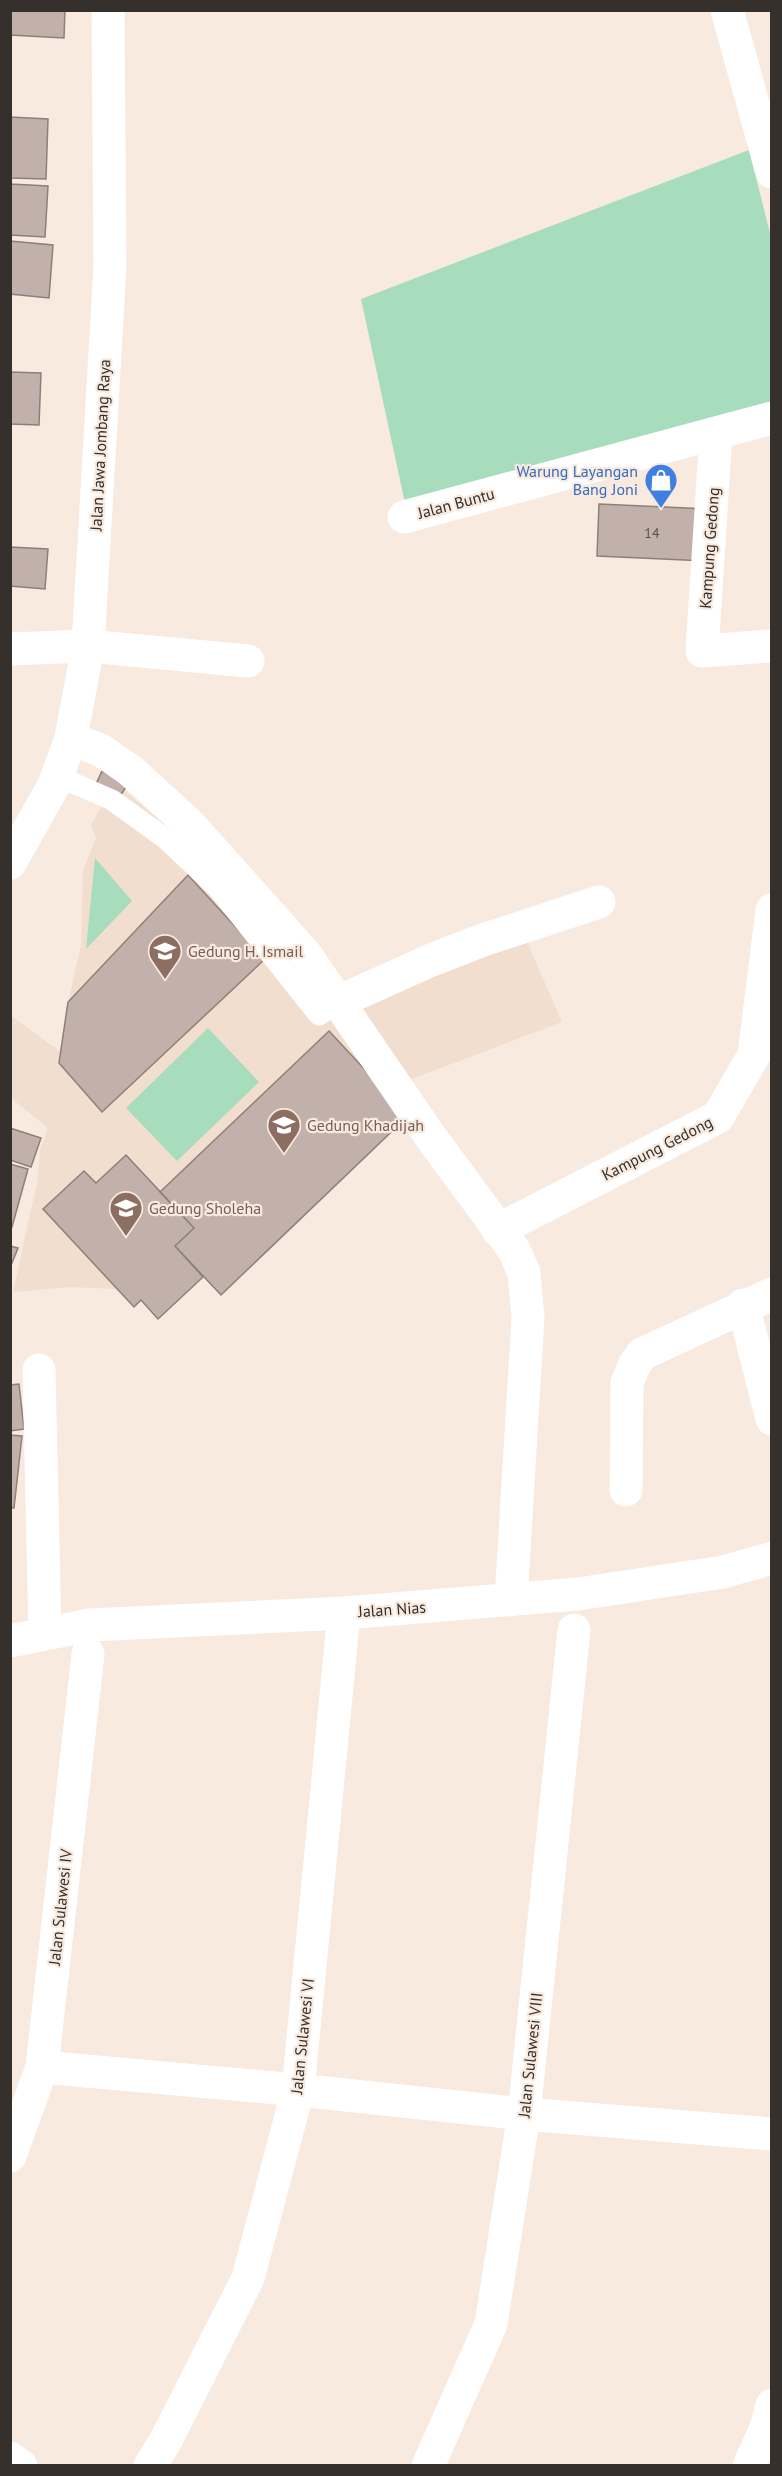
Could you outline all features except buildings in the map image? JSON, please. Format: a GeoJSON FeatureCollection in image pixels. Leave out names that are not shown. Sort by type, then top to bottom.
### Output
{"type":"FeatureCollection","features":[{"type":"Feature","properties":{"kind":"street","name":"Jalan Jawa Jombang Raya"},"geometry":{"type":"LineString","coordinates":[[10,863],[57,776],[71,738],[88,646],[110,266],[108,10]]}},
{"type":"Feature","properties":{"kind":"street"},"geometry":{"type":"LineString","coordinates":[[727,10],[771,171]]}},
{"type":"Feature","properties":{"kind":"street"},"geometry":{"type":"LineString","coordinates":[[716,433],[771,418]]}},
{"type":"Feature","properties":{"kind":"street","name":"Jalan Buntu"},"geometry":{"type":"LineString","coordinates":[[404,517],[716,433]]}},
{"type":"Feature","properties":{"kind":"street","name":"Kampung Gedong"},"geometry":{"type":"LineString","coordinates":[[716,433],[702,651],[771,646]]}},
{"type":"Feature","properties":{"kind":"street"},"geometry":{"type":"LineString","coordinates":[[10,649],[88,646],[248,662]]}},
{"type":"Feature","properties":{"kind":"street"},"geometry":{"type":"LineString","coordinates":[[71,738],[102,751],[131,771],[190,826],[306,955],[514,1250],[524,1273],[528,1318],[511,1600]]}},
{"type":"Feature","properties":{"kind":"street"},"geometry":{"type":"LineString","coordinates":[[338,1002],[440,957],[599,902]]}},
{"type":"Feature","properties":{"kind":"street","name":"Kampung Gedong"},"geometry":{"type":"LineString","coordinates":[[498,1230],[718,1117],[763,1052],[771,910]]}},
{"type":"Feature","properties":{"kind":"street"},"geometry":{"type":"LineString","coordinates":[[626,1490],[627,1383],[634,1364],[642,1354],[757,1300],[771,1419]]}},
{"type":"Feature","properties":{"kind":"street"},"geometry":{"type":"LineString","coordinates":[[39,1370],[45,1634]]}},
{"type":"Feature","properties":{"kind":"street","name":"Jalan Nias"},"geometry":{"type":"LineString","coordinates":[[10,1641],[90,1625],[344,1613],[578,1594],[723,1572],[771,1558]]}},
{"type":"Feature","properties":{"kind":"street","name":"Jalan Sulawesi VI"},"geometry":{"type":"LineString","coordinates":[[150,2466],[166,2440],[248,2278],[298,2090],[344,1613]]}},
{"type":"Feature","properties":{"kind":"street","name":"Jalan Sulawesi VIII"},"geometry":{"type":"LineString","coordinates":[[428,2466],[491,2324],[524,2114],[574,1630]]}},
{"type":"Feature","properties":{"kind":"street","name":"Jalan Sulawesi IV"},"geometry":{"type":"LineString","coordinates":[[10,2156],[42,2067],[88,1654]]}},
{"type":"Feature","properties":{"kind":"street"},"geometry":{"type":"LineString","coordinates":[[42,2067],[298,2090],[524,2114],[771,2134]]}},
{"type":"Feature","properties":{"kind":"street"},"geometry":{"type":"LineString","coordinates":[[749,2466],[766,2428],[771,2405]]}},
{"type":"Feature","properties":{"kind":"street"},"geometry":{"type":"LineString","coordinates":[[10,2458],[21,2466]]}},
{"type":"Feature","properties":{"kind":"lane"},"geometry":{"type":"LineString","coordinates":[[57,776],[112,800],[166,839],[218,888],[320,1015],[338,1002]]}},
{"type":"Feature","properties":{"kind":"shaded area"},"geometry":{"type":"Polygon","coordinates":[[[102,771],[127,785],[125,791],[180,838],[227,884],[331,1010],[525,937],[562,1022],[388,1088],[408,1116],[221,1295],[203,1277],[158,1319],[141,1300],[134,1307],[116,1289],[70,1287],[13,1292],[37,1183],[40,1150],[48,1128],[11,1098],[10,1015],[61,1052],[68,1002],[81,946],[83,870],[96,838],[91,825],[106,798],[96,784],[102,771]]]}},
{"type":"Feature","properties":{"kind":"green space"},"geometry":{"type":"Polygon","coordinates":[[[749,150],[771,237],[771,403],[405,503],[361,299],[749,150]]]}},
{"type":"Feature","properties":{"kind":"green space"},"geometry":{"type":"Polygon","coordinates":[[[95,858],[132,901],[86,949],[95,858]]]}},
{"type":"Feature","properties":{"kind":"green space"},"geometry":{"type":"Polygon","coordinates":[[[208,1028],[259,1082],[177,1161],[126,1108],[208,1028]]]}},
{"type":"Feature","properties":{"kind":"place","name":"Warung Layangan Bang Joni"},"geometry":{"type":"Point","coordinates":[661,509]}},
{"type":"Feature","properties":{"kind":"place","name":"Gedung H. Ismail"},"geometry":{"type":"Point","coordinates":[165,980]}},
{"type":"Feature","properties":{"kind":"place","name":"Gedung Khadijah"},"geometry":{"type":"Point","coordinates":[284,1154]}},
{"type":"Feature","properties":{"kind":"place","name":"Gedung Sholeha"},"geometry":{"type":"Point","coordinates":[126,1237]}}]}
